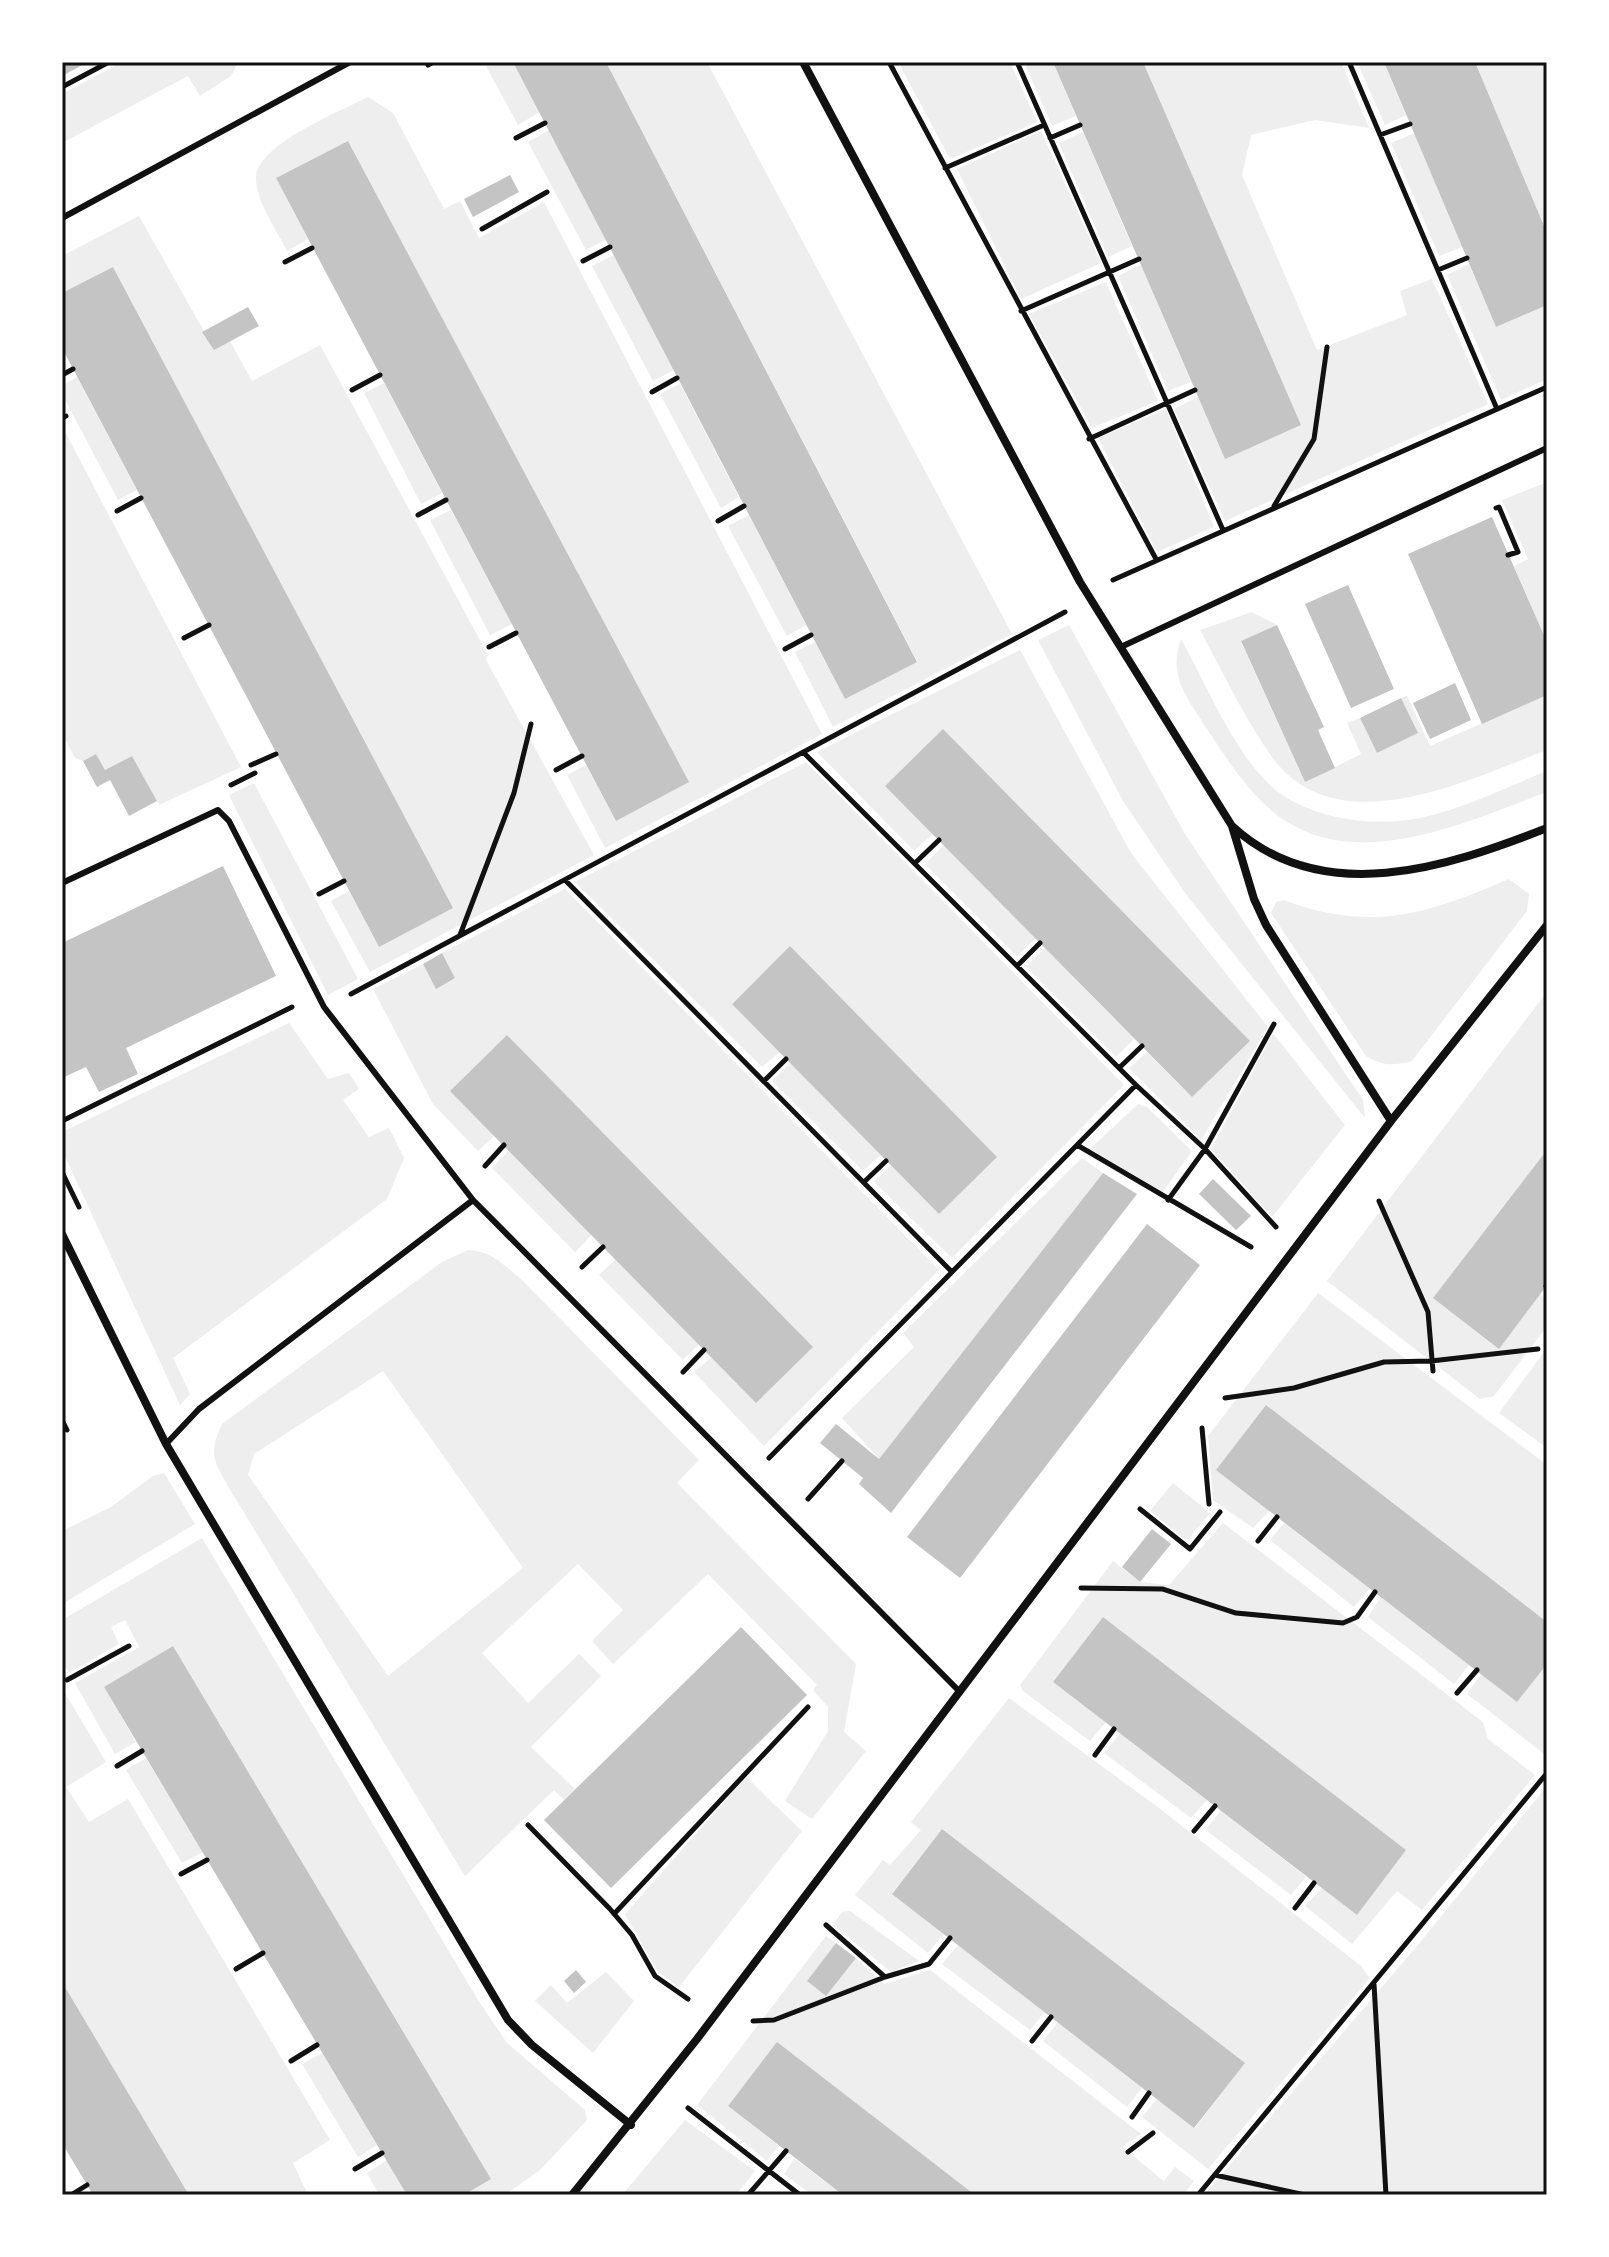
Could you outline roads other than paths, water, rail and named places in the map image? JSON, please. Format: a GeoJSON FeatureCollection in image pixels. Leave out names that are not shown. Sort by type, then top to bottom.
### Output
{"type":"FeatureCollection","features":[{"type":"Feature","properties":{"kind":"street"},"geometry":{"type":"LineString","coordinates":[[803,62],[1089,595],[1232,826],[1254,899],[1266,925],[1391,1121]]}},
{"type":"Feature","properties":{"kind":"street"},"geometry":{"type":"LineString","coordinates":[[1232,826],[1269,853],[1311,868],[1383,875],[1457,861],[1547,828]]}},
{"type":"Feature","properties":{"kind":"street"},"geometry":{"type":"LineString","coordinates":[[572,2195],[631,2125],[1391,1121],[1547,925]]}},
{"type":"Feature","properties":{"kind":"street"},"geometry":{"type":"LineString","coordinates":[[62,1234],[166,1444],[508,2020],[532,2045],[631,2125]]}},
{"type":"Feature","properties":{"kind":"lane"},"geometry":{"type":"LineString","coordinates":[[62,218],[350,62]]}},
{"type":"Feature","properties":{"kind":"lane"},"geometry":{"type":"LineString","coordinates":[[1123,646],[1547,448]]}},
{"type":"Feature","properties":{"kind":"lane"},"geometry":{"type":"LineString","coordinates":[[62,883],[218,810],[229,821],[324,1007],[473,1200],[960,1692]]}},
{"type":"Feature","properties":{"kind":"lane"},"geometry":{"type":"LineString","coordinates":[[166,1444],[199,1409],[473,1200]]}}]}
